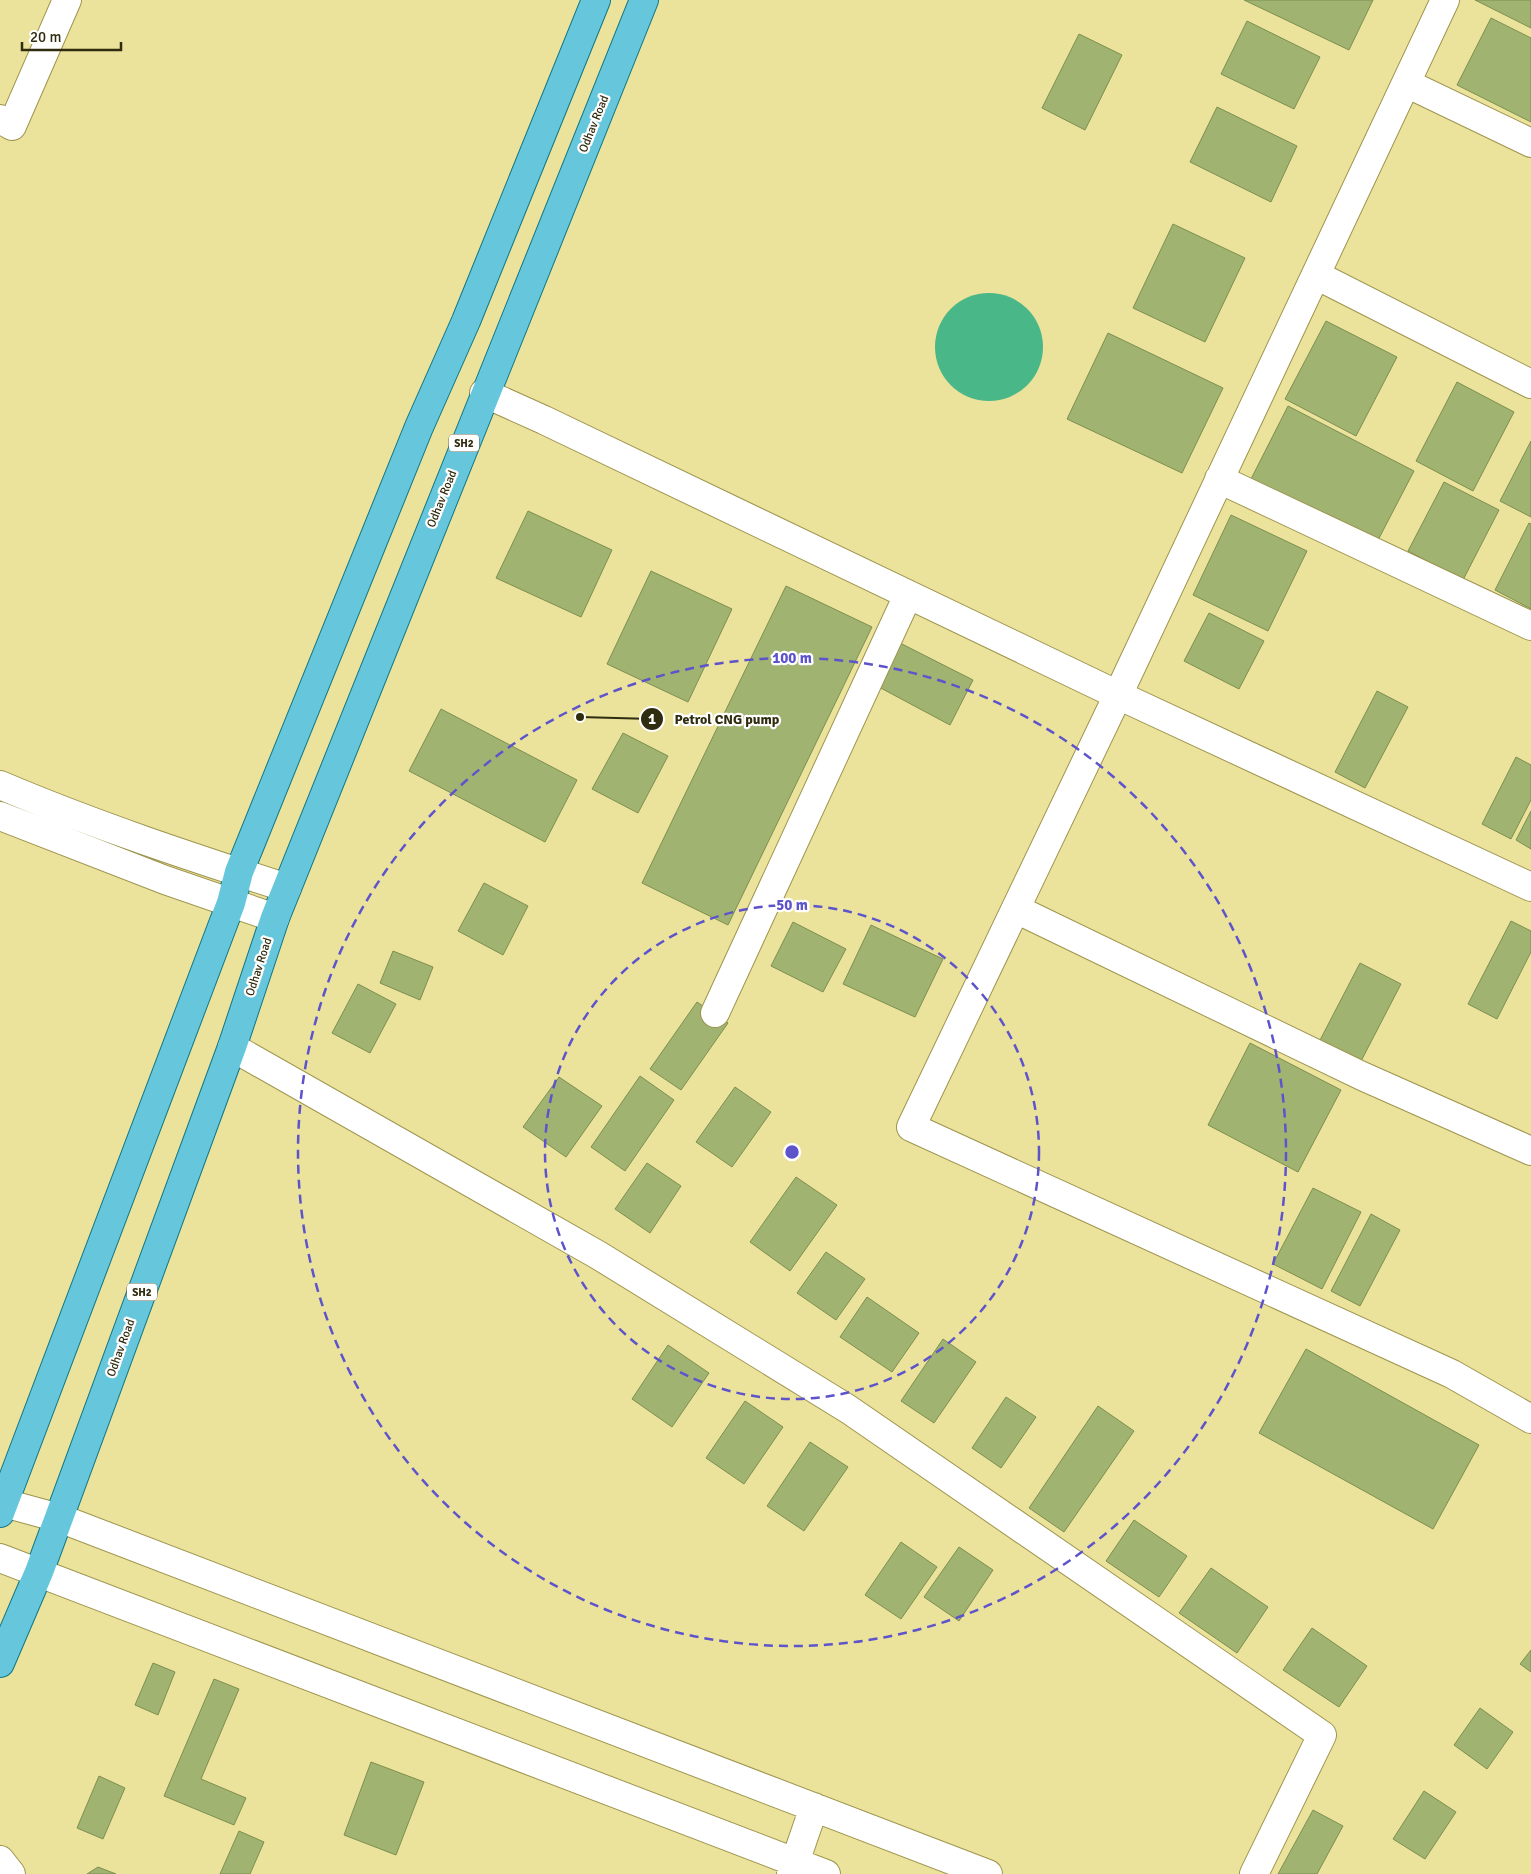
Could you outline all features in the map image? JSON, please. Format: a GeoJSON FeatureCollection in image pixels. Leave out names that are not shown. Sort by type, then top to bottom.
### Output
{"type":"FeatureCollection","features":[{"type":"Feature","properties":{"kind":"main road"},"geometry":{"type":"LineString","coordinates":[[2,1508],[231,903],[239,872],[596,0]]}},
{"type":"Feature","properties":{"kind":"main road","name":"Odhav Road"},"geometry":{"type":"LineString","coordinates":[[288,888],[484,393],[644,0]]}},
{"type":"Feature","properties":{"kind":"main road","name":"SH2"},"geometry":{"type":"LineString","coordinates":[[275,918],[288,888]]}},
{"type":"Feature","properties":{"kind":"main road","name":"Odhav Road"},"geometry":{"type":"LineString","coordinates":[[0,1663],[39,1572],[59,1518],[232,1048],[275,918]]}},
{"type":"Feature","properties":{"kind":"street"},"geometry":{"type":"LineString","coordinates":[[0,119],[12,126],[67,0]]}},
{"type":"Feature","properties":{"kind":"street"},"geometry":{"type":"LineString","coordinates":[[1445,0],[1118,695],[911,1127],[1452,1374],[1531,1420]]}},
{"type":"Feature","properties":{"kind":"street"},"geometry":{"type":"LineString","coordinates":[[1406,83],[1531,143]]}},
{"type":"Feature","properties":{"kind":"street"},"geometry":{"type":"LineString","coordinates":[[1316,275],[1531,384]]}},
{"type":"Feature","properties":{"kind":"street"},"geometry":{"type":"LineString","coordinates":[[484,393],[1118,695],[1531,886]]}},
{"type":"Feature","properties":{"kind":"street"},"geometry":{"type":"LineString","coordinates":[[1219,479],[1531,626]]}},
{"type":"Feature","properties":{"kind":"street"},"geometry":{"type":"LineString","coordinates":[[715,1013],[908,595]]}},
{"type":"Feature","properties":{"kind":"street"},"geometry":{"type":"LineString","coordinates":[[0,785],[34,800],[288,888]]}},
{"type":"Feature","properties":{"kind":"street"},"geometry":{"type":"LineString","coordinates":[[0,816],[275,918]]}},
{"type":"Feature","properties":{"kind":"street"},"geometry":{"type":"LineString","coordinates":[[1016,909],[1362,1076],[1531,1150]]}},
{"type":"Feature","properties":{"kind":"street"},"geometry":{"type":"LineString","coordinates":[[232,1048],[598,1255],[848,1409],[1322,1735],[1254,1874]]}},
{"type":"Feature","properties":{"kind":"street"},"geometry":{"type":"LineString","coordinates":[[2,1508],[59,1518],[988,1874]]}},
{"type":"Feature","properties":{"kind":"street"},"geometry":{"type":"LineString","coordinates":[[0,1558],[793,1868],[826,1874]]}},
{"type":"Feature","properties":{"kind":"street"},"geometry":{"type":"LineString","coordinates":[[793,1868],[814,1807]]}},
{"type":"Feature","properties":{"kind":"street"},"geometry":{"type":"LineString","coordinates":[[0,1860],[11,1874]]}},
{"type":"Feature","properties":{"kind":"shaded area"},"geometry":{"type":"Polygon","coordinates":[[[989,293],[1010,297],[1027,309],[1039,326],[1043,347],[1039,368],[1027,385],[1010,397],[989,401],[968,397],[951,385],[939,368],[935,347],[939,326],[951,309],[968,297],[989,293]]]}},
{"type":"Feature","properties":{"kind":"building"},"geometry":{"type":"Polygon","coordinates":[[[1244,0],[1373,0],[1349,50],[1244,0]]]}},
{"type":"Feature","properties":{"kind":"building"},"geometry":{"type":"Polygon","coordinates":[[[1475,0],[1531,0],[1531,28],[1475,0]]]}},
{"type":"Feature","properties":{"kind":"building"},"geometry":{"type":"Polygon","coordinates":[[[1491,18],[1531,38],[1531,122],[1457,85],[1491,18]]]}},
{"type":"Feature","properties":{"kind":"building"},"geometry":{"type":"Polygon","coordinates":[[[1247,21],[1320,57],[1294,109],[1221,74],[1247,21]]]}},
{"type":"Feature","properties":{"kind":"building"},"geometry":{"type":"Polygon","coordinates":[[[1079,34],[1122,55],[1085,130],[1042,108],[1079,34]]]}},
{"type":"Feature","properties":{"kind":"building"},"geometry":{"type":"Polygon","coordinates":[[[1217,107],[1297,146],[1271,202],[1190,162],[1217,107]]]}},
{"type":"Feature","properties":{"kind":"building"},"geometry":{"type":"Polygon","coordinates":[[[1173,224],[1245,258],[1205,342],[1133,308],[1173,224]]]}},
{"type":"Feature","properties":{"kind":"building"},"geometry":{"type":"Polygon","coordinates":[[[1326,321],[1397,357],[1356,436],[1285,399],[1326,321]]]}},
{"type":"Feature","properties":{"kind":"building"},"geometry":{"type":"Polygon","coordinates":[[[1108,333],[1223,388],[1182,473],[1067,419],[1108,333]]]}},
{"type":"Feature","properties":{"kind":"building"},"geometry":{"type":"Polygon","coordinates":[[[1457,382],[1514,412],[1473,491],[1416,461],[1457,382]]]}},
{"type":"Feature","properties":{"kind":"building"},"geometry":{"type":"Polygon","coordinates":[[[1288,406],[1414,471],[1376,544],[1251,479],[1288,406]]]}},
{"type":"Feature","properties":{"kind":"building"},"geometry":{"type":"Polygon","coordinates":[[[1531,441],[1531,517],[1500,501],[1531,441]]]}},
{"type":"Feature","properties":{"kind":"building"},"geometry":{"type":"Polygon","coordinates":[[[1444,482],[1499,510],[1463,580],[1408,551],[1444,482]]]}},
{"type":"Feature","properties":{"kind":"building"},"geometry":{"type":"Polygon","coordinates":[[[528,511],[612,550],[581,617],[496,578],[528,511]]]}},
{"type":"Feature","properties":{"kind":"building"},"geometry":{"type":"Polygon","coordinates":[[[1231,515],[1307,551],[1268,631],[1193,595],[1231,515]]]}},
{"type":"Feature","properties":{"kind":"building"},"geometry":{"type":"Polygon","coordinates":[[[1529,523],[1531,524],[1531,609],[1495,590],[1529,523]]]}},
{"type":"Feature","properties":{"kind":"building"},"geometry":{"type":"Polygon","coordinates":[[[651,571],[732,609],[688,702],[607,664],[651,571]]]}},
{"type":"Feature","properties":{"kind":"building"},"geometry":{"type":"Polygon","coordinates":[[[786,586],[872,627],[728,925],[642,883],[786,586]]]}},
{"type":"Feature","properties":{"kind":"building"},"geometry":{"type":"Polygon","coordinates":[[[1209,613],[1264,641],[1239,689],[1184,661],[1209,613]]]}},
{"type":"Feature","properties":{"kind":"building"},"geometry":{"type":"Polygon","coordinates":[[[900,643],[973,680],[950,725],[877,686],[900,643]]]}},
{"type":"Feature","properties":{"kind":"building"},"geometry":{"type":"Polygon","coordinates":[[[1377,691],[1408,707],[1365,788],[1335,772],[1377,691]]]}},
{"type":"Feature","properties":{"kind":"building"},"geometry":{"type":"Polygon","coordinates":[[[441,709],[577,780],[545,842],[409,771],[441,709]]]}},
{"type":"Feature","properties":{"kind":"building"},"geometry":{"type":"Polygon","coordinates":[[[623,733],[668,756],[638,813],[592,789],[623,733]]]}},
{"type":"Feature","properties":{"kind":"building"},"geometry":{"type":"Polygon","coordinates":[[[1516,757],[1531,765],[1531,800],[1511,839],[1482,824],[1516,757]]]}},
{"type":"Feature","properties":{"kind":"building"},"geometry":{"type":"Polygon","coordinates":[[[1531,811],[1531,849],[1516,840],[1531,811]]]}},
{"type":"Feature","properties":{"kind":"building"},"geometry":{"type":"Polygon","coordinates":[[[484,883],[528,906],[503,955],[458,931],[484,883]]]}},
{"type":"Feature","properties":{"kind":"building"},"geometry":{"type":"Polygon","coordinates":[[[1511,921],[1531,931],[1531,952],[1497,1019],[1468,1004],[1511,921]]]}},
{"type":"Feature","properties":{"kind":"building"},"geometry":{"type":"Polygon","coordinates":[[[793,922],[846,949],[823,992],[771,966],[793,922]]]}},
{"type":"Feature","properties":{"kind":"building"},"geometry":{"type":"Polygon","coordinates":[[[871,925],[943,959],[915,1017],[843,984],[871,925]]]}},
{"type":"Feature","properties":{"kind":"building"},"geometry":{"type":"Polygon","coordinates":[[[393,951],[433,967],[420,1000],[380,983],[393,951]]]}},
{"type":"Feature","properties":{"kind":"building"},"geometry":{"type":"Polygon","coordinates":[[[1360,963],[1401,984],[1359,1065],[1318,1044],[1360,963]]]}},
{"type":"Feature","properties":{"kind":"building"},"geometry":{"type":"Polygon","coordinates":[[[358,984],[396,1004],[370,1053],[332,1033],[358,984]]]}},
{"type":"Feature","properties":{"kind":"building"},"geometry":{"type":"Polygon","coordinates":[[[697,1002],[728,1023],[681,1090],[650,1069],[697,1002]]]}},
{"type":"Feature","properties":{"kind":"building"},"geometry":{"type":"Polygon","coordinates":[[[1250,1043],[1341,1090],[1298,1172],[1208,1125],[1250,1043]]]}},
{"type":"Feature","properties":{"kind":"building"},"geometry":{"type":"Polygon","coordinates":[[[640,1076],[674,1100],[625,1171],[591,1147],[640,1076]]]}},
{"type":"Feature","properties":{"kind":"building"},"geometry":{"type":"Polygon","coordinates":[[[559,1077],[602,1106],[566,1157],[523,1127],[559,1077]]]}},
{"type":"Feature","properties":{"kind":"building"},"geometry":{"type":"Polygon","coordinates":[[[735,1087],[771,1112],[732,1167],[696,1142],[735,1087]]]}},
{"type":"Feature","properties":{"kind":"building"},"geometry":{"type":"Polygon","coordinates":[[[647,1163],[681,1186],[650,1233],[615,1209],[647,1163]]]}},
{"type":"Feature","properties":{"kind":"building"},"geometry":{"type":"Polygon","coordinates":[[[796,1177],[837,1205],[790,1271],[750,1242],[796,1177]]]}},
{"type":"Feature","properties":{"kind":"building"},"geometry":{"type":"Polygon","coordinates":[[[1313,1188],[1361,1212],[1322,1289],[1273,1264],[1313,1188]]]}},
{"type":"Feature","properties":{"kind":"building"},"geometry":{"type":"Polygon","coordinates":[[[1371,1214],[1400,1230],[1360,1306],[1331,1291],[1371,1214]]]}},
{"type":"Feature","properties":{"kind":"building"},"geometry":{"type":"Polygon","coordinates":[[[826,1252],[865,1279],[836,1320],[797,1293],[826,1252]]]}},
{"type":"Feature","properties":{"kind":"building"},"geometry":{"type":"Polygon","coordinates":[[[867,1297],[919,1333],[892,1372],[840,1337],[867,1297]]]}},
{"type":"Feature","properties":{"kind":"building"},"geometry":{"type":"Polygon","coordinates":[[[943,1339],[976,1362],[934,1423],[901,1401],[943,1339]]]}},
{"type":"Feature","properties":{"kind":"building"},"geometry":{"type":"Polygon","coordinates":[[[668,1345],[709,1373],[672,1427],[632,1399],[668,1345]]]}},
{"type":"Feature","properties":{"kind":"building"},"geometry":{"type":"Polygon","coordinates":[[[1306,1349],[1479,1445],[1433,1529],[1259,1433],[1306,1349]]]}},
{"type":"Feature","properties":{"kind":"building"},"geometry":{"type":"Polygon","coordinates":[[[1006,1397],[1036,1417],[1001,1468],[972,1448],[1006,1397]]]}},
{"type":"Feature","properties":{"kind":"building"},"geometry":{"type":"Polygon","coordinates":[[[745,1401],[783,1427],[744,1484],[706,1458],[745,1401]]]}},
{"type":"Feature","properties":{"kind":"building"},"geometry":{"type":"Polygon","coordinates":[[[1098,1406],[1134,1431],[1064,1532],[1029,1508],[1098,1406]]]}},
{"type":"Feature","properties":{"kind":"building"},"geometry":{"type":"Polygon","coordinates":[[[810,1442],[848,1467],[804,1531],[767,1506],[810,1442]]]}},
{"type":"Feature","properties":{"kind":"building"},"geometry":{"type":"Polygon","coordinates":[[[1134,1520],[1187,1556],[1159,1597],[1106,1561],[1134,1520]]]}},
{"type":"Feature","properties":{"kind":"building"},"geometry":{"type":"Polygon","coordinates":[[[901,1542],[937,1567],[901,1619],[865,1595],[901,1542]]]}},
{"type":"Feature","properties":{"kind":"building"},"geometry":{"type":"Polygon","coordinates":[[[959,1547],[993,1570],[959,1621],[924,1597],[959,1547]]]}},
{"type":"Feature","properties":{"kind":"building"},"geometry":{"type":"Polygon","coordinates":[[[1211,1568],[1268,1607],[1237,1653],[1179,1613],[1211,1568]]]}},
{"type":"Feature","properties":{"kind":"building"},"geometry":{"type":"Polygon","coordinates":[[[1312,1628],[1367,1666],[1339,1707],[1283,1670],[1312,1628]]]}},
{"type":"Feature","properties":{"kind":"building"},"geometry":{"type":"Polygon","coordinates":[[[1531,1650],[1531,1672],[1520,1664],[1531,1650]]]}},
{"type":"Feature","properties":{"kind":"building"},"geometry":{"type":"Polygon","coordinates":[[[153,1663],[175,1672],[158,1715],[135,1705],[153,1663]]]}},
{"type":"Feature","properties":{"kind":"building"},"geometry":{"type":"Polygon","coordinates":[[[214,1679],[239,1689],[201,1779],[246,1798],[234,1825],[164,1796],[214,1679]]]}},
{"type":"Feature","properties":{"kind":"building"},"geometry":{"type":"Polygon","coordinates":[[[1480,1708],[1513,1732],[1487,1769],[1454,1745],[1480,1708]]]}},
{"type":"Feature","properties":{"kind":"building"},"geometry":{"type":"Polygon","coordinates":[[[371,1762],[424,1782],[396,1855],[344,1835],[371,1762]]]}},
{"type":"Feature","properties":{"kind":"building"},"geometry":{"type":"Polygon","coordinates":[[[99,1776],[125,1788],[103,1839],[77,1828],[99,1776]]]}},
{"type":"Feature","properties":{"kind":"building"},"geometry":{"type":"Polygon","coordinates":[[[1424,1791],[1456,1812],[1425,1859],[1393,1839],[1424,1791]]]}},
{"type":"Feature","properties":{"kind":"building"},"geometry":{"type":"Polygon","coordinates":[[[1313,1810],[1343,1826],[1317,1874],[1278,1874],[1313,1810]]]}},
{"type":"Feature","properties":{"kind":"building"},"geometry":{"type":"Polygon","coordinates":[[[239,1831],[264,1842],[250,1874],[220,1874],[239,1831]]]}},
{"type":"Feature","properties":{"kind":"building"},"geometry":{"type":"Polygon","coordinates":[[[98,1867],[116,1874],[87,1874],[98,1867]]]}},
{"type":"Feature","properties":{"kind":"place","name":"Petrol CNG pump"},"geometry":{"type":"Point","coordinates":[580,717]}}]}
